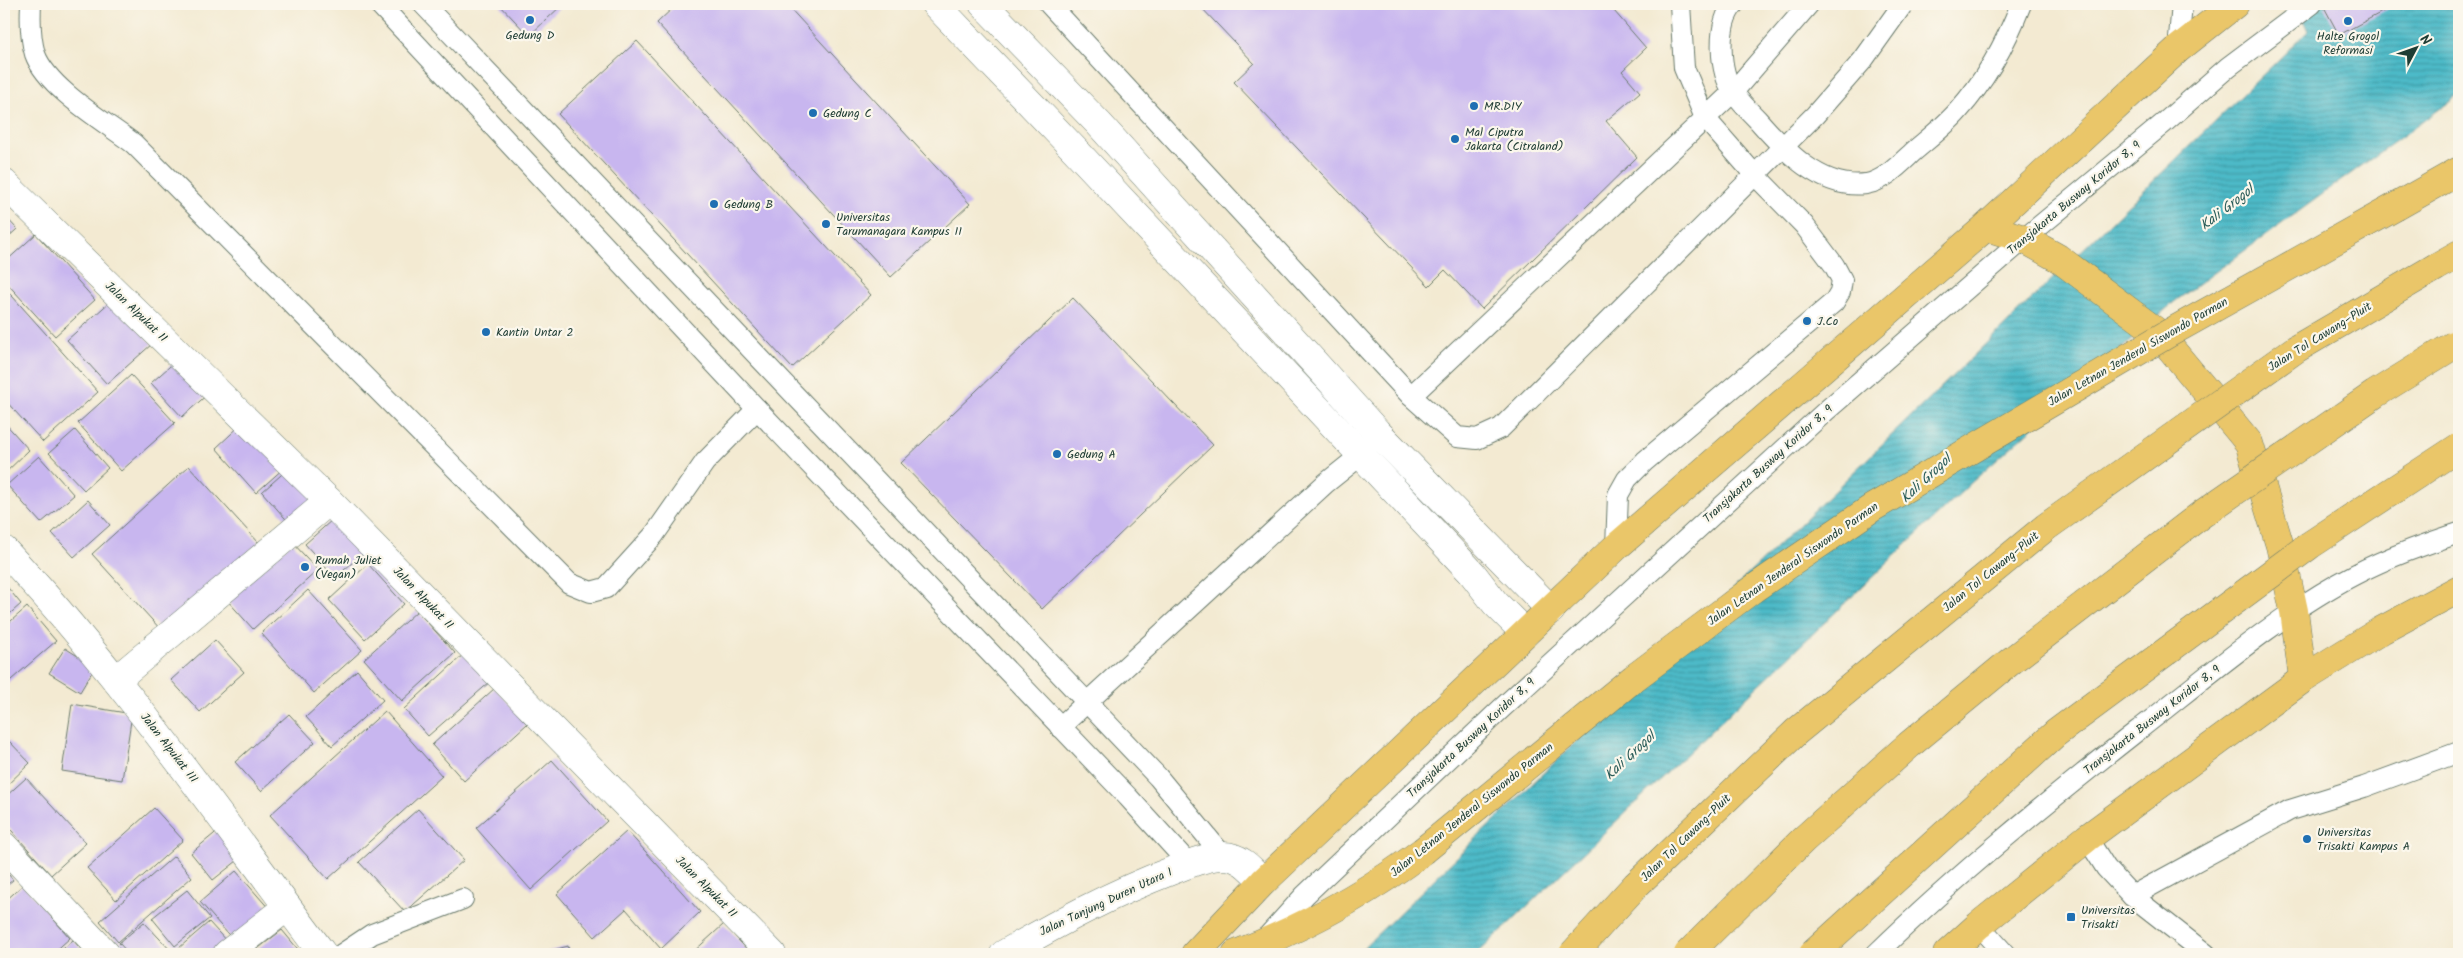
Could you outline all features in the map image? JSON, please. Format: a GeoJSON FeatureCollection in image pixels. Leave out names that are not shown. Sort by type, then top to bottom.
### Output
{"type":"FeatureCollection","features":[{"type":"Feature","properties":{"kind":"highway"},"geometry":{"type":"LineString","coordinates":[[1195,954],[1263,882],[1551,610],[1616,546],[1986,227],[2178,49],[2235,4]]}},
{"type":"Feature","properties":{"kind":"highway","name":"Jalan Letnan Jenderal Siswondo Parman"},"geometry":{"type":"LineString","coordinates":[[1249,951],[1336,910],[1385,880],[1634,678],[1752,589],[1872,508],[2171,332],[2459,171]]}},
{"type":"Feature","properties":{"kind":"highway"},"geometry":{"type":"LineString","coordinates":[[1986,227],[2024,239],[2058,258],[2157,332],[2249,443],[2280,546],[2294,611],[2303,679]]}},
{"type":"Feature","properties":{"kind":"highway","name":"Jalan Tol Cawang–Pluit"},"geometry":{"type":"LineString","coordinates":[[1573,954],[1636,885],[1796,732],[2046,528],[2296,349],[2459,254]]}},
{"type":"Feature","properties":{"kind":"highway"},"geometry":{"type":"LineString","coordinates":[[1688,954],[1803,840],[1909,745],[2011,661],[2202,514],[2375,394],[2459,342]]}},
{"type":"Feature","properties":{"kind":"highway"},"geometry":{"type":"LineString","coordinates":[[1813,954],[2056,733],[2310,545],[2459,447]]}},
{"type":"Feature","properties":{"kind":"highway"},"geometry":{"type":"LineString","coordinates":[[1947,954],[1979,925],[2087,838],[2303,679],[2382,630],[2459,589]]}},
{"type":"Feature","properties":{"kind":"street"},"geometry":{"type":"LineString","coordinates":[[935,4],[1075,150],[1525,633]]}},
{"type":"Feature","properties":{"kind":"street"},"geometry":{"type":"LineString","coordinates":[[984,4],[1099,124],[1378,432],[1551,610]]}},
{"type":"Feature","properties":{"kind":"street"},"geometry":{"type":"LineString","coordinates":[[1075,150],[1099,124]]}},
{"type":"Feature","properties":{"kind":"street","name":"Jalan Alpukat II"},"geometry":{"type":"LineString","coordinates":[[4,183],[329,501],[772,954]]}},
{"type":"Feature","properties":{"kind":"street"},"geometry":{"type":"LineString","coordinates":[[117,679],[329,501]]}},
{"type":"Feature","properties":{"kind":"street","name":"Jalan Alpukat III"},"geometry":{"type":"LineString","coordinates":[[4,550],[50,599],[117,679],[206,795],[323,954]]}},
{"type":"Feature","properties":{"kind":"street"},"geometry":{"type":"LineString","coordinates":[[4,846],[106,954]]}},
{"type":"Feature","properties":{"kind":"street"},"geometry":{"type":"LineString","coordinates":[[1223,856],[1239,860],[1251,868],[1263,882]]}},
{"type":"Feature","properties":{"kind":"street","name":"Jalan Tanjung Duren Utara I"},"geometry":{"type":"LineString","coordinates":[[1004,954],[1067,919],[1148,880],[1189,864],[1223,856]]}},
{"type":"Feature","properties":{"kind":"street"},"geometry":{"type":"LineString","coordinates":[[226,954],[287,907]]}},
{"type":"Feature","properties":{"kind":"lane"},"geometry":{"type":"LineString","coordinates":[[31,4],[30,30],[35,54],[44,72],[69,95],[134,144],[569,583],[591,592],[606,588],[654,535],[705,462],[757,409]]}},
{"type":"Feature","properties":{"kind":"lane"},"geometry":{"type":"LineString","coordinates":[[378,4],[757,409],[1128,796],[1189,864]]}},
{"type":"Feature","properties":{"kind":"lane"},"geometry":{"type":"LineString","coordinates":[[423,4],[1158,777],[1223,856]]}},
{"type":"Feature","properties":{"kind":"lane"},"geometry":{"type":"LineString","coordinates":[[1049,4],[1411,396],[1457,437],[1477,439],[1501,428],[1815,115],[1863,60],[1903,4]]}},
{"type":"Feature","properties":{"kind":"lane"},"geometry":{"type":"LineString","coordinates":[[1616,546],[1618,495],[1627,479],[1645,461],[1834,302],[1840,292],[1842,280],[1834,265],[1804,225],[1754,174],[1705,118],[1684,68],[1680,4]]}},
{"type":"Feature","properties":{"kind":"lane"},"geometry":{"type":"LineString","coordinates":[[1734,4],[1729,9],[1721,30],[1724,70],[1733,92],[1782,147],[1812,171],[1841,183],[1868,184],[1890,173],[1957,112],[1988,72],[2012,27],[2021,4]]}},
{"type":"Feature","properties":{"kind":"lane"},"geometry":{"type":"LineString","coordinates":[[2178,49],[2182,4]]}},
{"type":"Feature","properties":{"kind":"lane","name":"Transjakarta Busway Koridor 8, 9"},"geometry":{"type":"LineString","coordinates":[[1249,951],[1502,708],[1827,410],[2024,239],[2264,38],[2312,4]]}},
{"type":"Feature","properties":{"kind":"lane"},"geometry":{"type":"LineString","coordinates":[[1411,396],[1733,92],[1802,6]]}},
{"type":"Feature","properties":{"kind":"lane"},"geometry":{"type":"LineString","coordinates":[[1060,727],[1319,490],[1361,455],[1378,432]]}},
{"type":"Feature","properties":{"kind":"lane","name":"Transjakarta Busway Koridor 8, 9"},"geometry":{"type":"LineString","coordinates":[[1876,954],[1924,907],[2039,808],[2294,611],[2361,572],[2402,552],[2459,533]]}},
{"type":"Feature","properties":{"kind":"lane"},"geometry":{"type":"LineString","coordinates":[[2132,896],[2290,810],[2364,787],[2459,752]]}},
{"type":"Feature","properties":{"kind":"lane"},"geometry":{"type":"LineString","coordinates":[[2087,838],[2106,868],[2132,896],[2206,954]]}},
{"type":"Feature","properties":{"kind":"lane"},"geometry":{"type":"LineString","coordinates":[[342,954],[372,934],[463,899]]}},
{"type":"Feature","properties":{"kind":"lane"},"geometry":{"type":"LineString","coordinates":[[1979,925],[2006,954]]}},
{"type":"Feature","properties":{"kind":"water","name":"Kali Grogol"},"geometry":{"type":"Polygon","coordinates":[[[2296,4],[2459,4],[2459,95],[2174,302],[1972,482],[1477,954],[1357,954],[2308,31],[2296,4]]]}},
{"type":"Feature","properties":{"kind":"building","name":"Gedung D"},"geometry":{"type":"Polygon","coordinates":[[[499,4],[563,4],[529,36],[499,4]]]}},
{"type":"Feature","properties":{"kind":"building","name":"Gedung C"},"geometry":{"type":"Polygon","coordinates":[[[677,4],[786,4],[970,204],[891,277],[657,23],[677,4]]]}},
{"type":"Feature","properties":{"kind":"building","name":"Mal Ciputra Jakarta (Citraland)"},"geometry":{"type":"Polygon","coordinates":[[[1198,4],[1608,4],[1646,48],[1622,71],[1640,92],[1606,121],[1637,157],[1482,309],[1445,270],[1429,286],[1234,82],[1254,63],[1198,4]]]}},
{"type":"Feature","properties":{"kind":"building","name":"Halte Grogol Reformasi"},"geometry":{"type":"Polygon","coordinates":[[[2330,4],[2397,4],[2339,35],[2324,7],[2330,4]]]}},
{"type":"Feature","properties":{"kind":"building","name":"Gedung B"},"geometry":{"type":"Polygon","coordinates":[[[637,41],[871,295],[792,368],[558,114],[637,41]]]}},
{"type":"Feature","properties":{"kind":"building"},"geometry":{"type":"Polygon","coordinates":[[[4,215],[17,229],[4,241],[4,215]]]}},
{"type":"Feature","properties":{"kind":"building"},"geometry":{"type":"Polygon","coordinates":[[[36,234],[95,300],[55,336],[4,280],[4,263],[36,234]]]}},
{"type":"Feature","properties":{"kind":"building"},"geometry":{"type":"Polygon","coordinates":[[[4,287],[98,392],[43,442],[4,399],[4,287]]]}},
{"type":"Feature","properties":{"kind":"building","name":"Gedung A"},"geometry":{"type":"Polygon","coordinates":[[[1073,298],[1213,445],[1042,609],[901,463],[1073,298]]]}},
{"type":"Feature","properties":{"kind":"building"},"geometry":{"type":"Polygon","coordinates":[[[112,300],[152,344],[107,384],[67,340],[112,300]]]}},
{"type":"Feature","properties":{"kind":"building"},"geometry":{"type":"Polygon","coordinates":[[[178,359],[209,393],[182,417],[151,383],[178,359]]]}},
{"type":"Feature","properties":{"kind":"building"},"geometry":{"type":"Polygon","coordinates":[[[131,375],[175,423],[121,471],[78,423],[131,375]]]}},
{"type":"Feature","properties":{"kind":"building"},"geometry":{"type":"Polygon","coordinates":[[[4,422],[29,450],[4,474],[4,422]]]}},
{"type":"Feature","properties":{"kind":"building"},"geometry":{"type":"Polygon","coordinates":[[[244,422],[285,467],[256,493],[216,448],[244,422]]]}},
{"type":"Feature","properties":{"kind":"building"},"geometry":{"type":"Polygon","coordinates":[[[75,430],[108,468],[84,490],[49,453],[75,430]]]}},
{"type":"Feature","properties":{"kind":"building"},"geometry":{"type":"Polygon","coordinates":[[[39,456],[74,495],[41,523],[7,485],[39,456]]]}},
{"type":"Feature","properties":{"kind":"building"},"geometry":{"type":"Polygon","coordinates":[[[189,466],[259,543],[162,631],[92,554],[189,466]]]}},
{"type":"Feature","properties":{"kind":"building"},"geometry":{"type":"Polygon","coordinates":[[[290,467],[319,500],[292,526],[262,492],[290,467]]]}},
{"type":"Feature","properties":{"kind":"building"},"geometry":{"type":"Polygon","coordinates":[[[88,500],[110,525],[74,557],[52,533],[88,500]]]}},
{"type":"Feature","properties":{"kind":"building"},"geometry":{"type":"Polygon","coordinates":[[[332,520],[362,554],[335,578],[305,544],[332,520]]]}},
{"type":"Feature","properties":{"kind":"building"},"geometry":{"type":"Polygon","coordinates":[[[292,542],[318,570],[253,629],[227,600],[292,542]]]}},
{"type":"Feature","properties":{"kind":"building"},"geometry":{"type":"Polygon","coordinates":[[[368,564],[404,604],[365,639],[329,600],[368,564]]]}},
{"type":"Feature","properties":{"kind":"building"},"geometry":{"type":"Polygon","coordinates":[[[4,583],[21,604],[4,619],[4,583]]]}},
{"type":"Feature","properties":{"kind":"building"},"geometry":{"type":"Polygon","coordinates":[[[308,590],[362,650],[314,693],[261,633],[308,590]]]}},
{"type":"Feature","properties":{"kind":"building"},"geometry":{"type":"Polygon","coordinates":[[[27,607],[56,641],[4,686],[4,627],[27,607]]]}},
{"type":"Feature","properties":{"kind":"building"},"geometry":{"type":"Polygon","coordinates":[[[417,611],[455,653],[402,701],[364,659],[417,611]]]}},
{"type":"Feature","properties":{"kind":"building"},"geometry":{"type":"Polygon","coordinates":[[[215,640],[244,672],[200,712],[171,680],[215,640]]]}},
{"type":"Feature","properties":{"kind":"building"},"geometry":{"type":"Polygon","coordinates":[[[65,648],[95,667],[80,692],[49,673],[65,648]]]}},
{"type":"Feature","properties":{"kind":"building"},"geometry":{"type":"Polygon","coordinates":[[[465,653],[491,681],[428,736],[404,709],[465,653]]]}},
{"type":"Feature","properties":{"kind":"building"},"geometry":{"type":"Polygon","coordinates":[[[357,670],[383,700],[332,746],[306,717],[357,670]]]}},
{"type":"Feature","properties":{"kind":"building"},"geometry":{"type":"Polygon","coordinates":[[[495,688],[527,724],[464,781],[432,745],[495,688]]]}},
{"type":"Feature","properties":{"kind":"building"},"geometry":{"type":"Polygon","coordinates":[[[72,704],[132,714],[122,780],[62,771],[72,704]]]}},
{"type":"Feature","properties":{"kind":"building"},"geometry":{"type":"Polygon","coordinates":[[[385,711],[442,776],[328,879],[270,815],[385,711]]]}},
{"type":"Feature","properties":{"kind":"building"},"geometry":{"type":"Polygon","coordinates":[[[289,714],[315,742],[261,791],[235,762],[289,714]]]}},
{"type":"Feature","properties":{"kind":"building"},"geometry":{"type":"Polygon","coordinates":[[[9,741],[30,763],[4,788],[4,746],[9,741]]]}},
{"type":"Feature","properties":{"kind":"building"},"geometry":{"type":"Polygon","coordinates":[[[552,760],[607,821],[531,890],[476,828],[552,760]]]}},
{"type":"Feature","properties":{"kind":"building"},"geometry":{"type":"Polygon","coordinates":[[[26,778],[86,843],[51,875],[4,822],[4,798],[26,778]]]}},
{"type":"Feature","properties":{"kind":"building"},"geometry":{"type":"Polygon","coordinates":[[[154,808],[183,840],[116,900],[87,868],[154,808]]]}},
{"type":"Feature","properties":{"kind":"building"},"geometry":{"type":"Polygon","coordinates":[[[418,809],[464,860],[405,912],[359,862],[418,809]]]}},
{"type":"Feature","properties":{"kind":"building"},"geometry":{"type":"Polygon","coordinates":[[[220,829],[242,857],[213,880],[191,853],[220,829]]]}},
{"type":"Feature","properties":{"kind":"building"},"geometry":{"type":"Polygon","coordinates":[[[627,831],[700,912],[661,949],[626,909],[595,937],[557,894],[627,831]]]}},
{"type":"Feature","properties":{"kind":"building"},"geometry":{"type":"Polygon","coordinates":[[[174,856],[192,877],[118,942],[100,921],[174,856]]]}},
{"type":"Feature","properties":{"kind":"building"},"geometry":{"type":"Polygon","coordinates":[[[4,869],[13,880],[4,887],[4,869]]]}},
{"type":"Feature","properties":{"kind":"building"},"geometry":{"type":"Polygon","coordinates":[[[236,871],[271,911],[235,942],[200,902],[236,871]]]}},
{"type":"Feature","properties":{"kind":"building"},"geometry":{"type":"Polygon","coordinates":[[[23,885],[70,938],[52,954],[4,954],[4,902],[23,885]]]}},
{"type":"Feature","properties":{"kind":"building"},"geometry":{"type":"Polygon","coordinates":[[[187,890],[210,918],[175,946],[152,918],[187,890]]]}},
{"type":"Feature","properties":{"kind":"building"},"geometry":{"type":"Polygon","coordinates":[[[144,922],[174,954],[129,954],[119,943],[144,922]]]}},
{"type":"Feature","properties":{"kind":"building"},"geometry":{"type":"Polygon","coordinates":[[[209,922],[228,943],[215,954],[184,954],[179,948],[209,922]]]}},
{"type":"Feature","properties":{"kind":"building"},"geometry":{"type":"Polygon","coordinates":[[[724,924],[751,954],[691,954],[724,924]]]}},
{"type":"Feature","properties":{"kind":"building"},"geometry":{"type":"Polygon","coordinates":[[[282,930],[302,954],[251,954],[282,930]]]}},
{"type":"Feature","properties":{"kind":"building"},"geometry":{"type":"Polygon","coordinates":[[[73,940],[85,954],[57,954],[73,940]]]}},
{"type":"Feature","properties":{"kind":"building"},"geometry":{"type":"Polygon","coordinates":[[[568,946],[570,954],[539,954],[568,946]]]}},
{"type":"Feature","properties":{"kind":"place","name":"Gedung D"},"geometry":{"type":"Point","coordinates":[530,20]}},
{"type":"Feature","properties":{"kind":"place","name":"Halte Grogol Reformasi"},"geometry":{"type":"Point","coordinates":[2348,21]}},
{"type":"Feature","properties":{"kind":"place","name":"MR.DIY"},"geometry":{"type":"Point","coordinates":[1474,106]}},
{"type":"Feature","properties":{"kind":"place","name":"Gedung C"},"geometry":{"type":"Point","coordinates":[813,113]}},
{"type":"Feature","properties":{"kind":"place","name":"Mal Ciputra Jakarta (Citraland)"},"geometry":{"type":"Point","coordinates":[1455,139]}},
{"type":"Feature","properties":{"kind":"place","name":"Gedung B"},"geometry":{"type":"Point","coordinates":[714,204]}},
{"type":"Feature","properties":{"kind":"place","name":"Universitas Tarumanagara Kampus II"},"geometry":{"type":"Point","coordinates":[826,224]}},
{"type":"Feature","properties":{"kind":"place","name":"J.Co"},"geometry":{"type":"Point","coordinates":[1807,321]}},
{"type":"Feature","properties":{"kind":"place","name":"Kantin Untar 2"},"geometry":{"type":"Point","coordinates":[486,332]}},
{"type":"Feature","properties":{"kind":"place","name":"Gedung A"},"geometry":{"type":"Point","coordinates":[1057,454]}},
{"type":"Feature","properties":{"kind":"place","name":"Rumah Juliet (Vegan)"},"geometry":{"type":"Point","coordinates":[305,567]}},
{"type":"Feature","properties":{"kind":"place","name":"Universitas Trisakti Kampus A"},"geometry":{"type":"Point","coordinates":[2307,839]}},
{"type":"Feature","properties":{"kind":"place","name":"Universitas Trisakti"},"geometry":{"type":"Point","coordinates":[2071,917]}}]}
